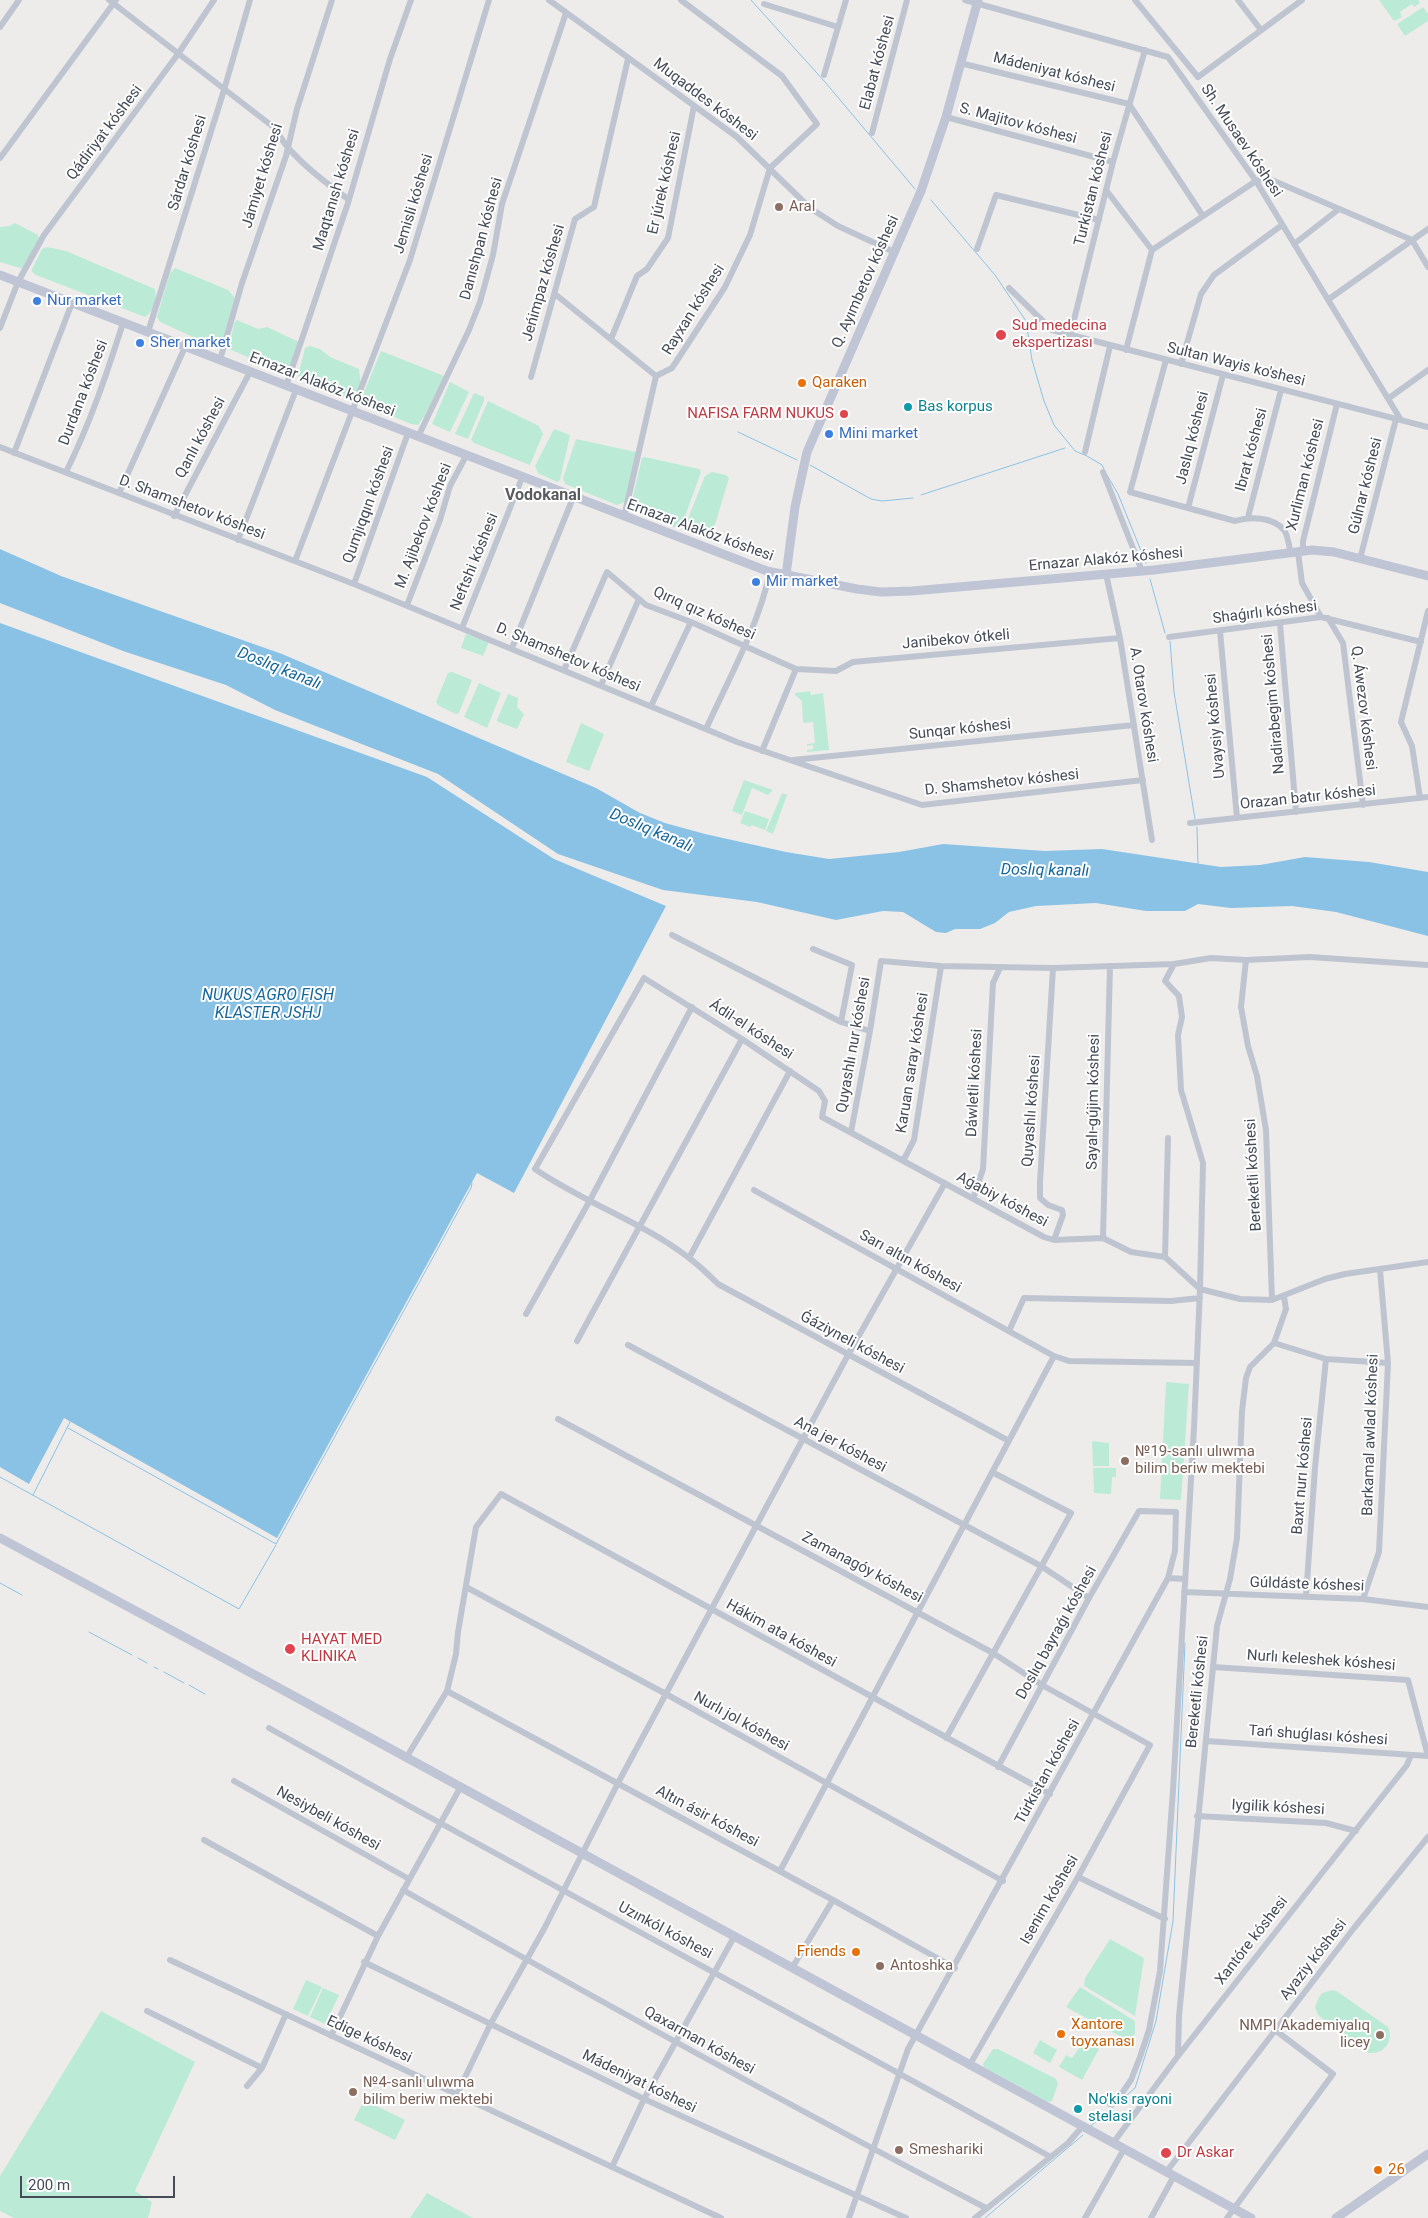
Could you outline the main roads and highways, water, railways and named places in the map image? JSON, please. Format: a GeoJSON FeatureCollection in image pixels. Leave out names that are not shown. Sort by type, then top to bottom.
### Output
{"type":"FeatureCollection","features":[{"type":"Feature","properties":{"kind":"main road","name":"Q. Ayımbetov kóshesi"},"geometry":{"type":"LineString","coordinates":[[786,575],[796,507],[807,452],[921,191],[946,117],[978,2]]}},
{"type":"Feature","properties":{"kind":"main road","name":"Ernazar Alakóz kóshesi"},"geometry":{"type":"LineString","coordinates":[[0,275],[573,498],[770,572],[880,592],[936,590],[1142,571],[1312,550],[1334,552],[1428,576]]}},
{"type":"Feature","properties":{"kind":"main road"},"geometry":{"type":"LineString","coordinates":[[0,1538],[1251,2218]]}},
{"type":"Feature","properties":{"kind":"main road"},"geometry":{"type":"LineString","coordinates":[[1336,2218],[1428,2154]]}},
{"type":"Feature","properties":{"kind":"water","name":"Doslıq kanalı"},"geometry":{"type":"Polygon","coordinates":[[[0,549],[61,576],[282,654],[596,788],[640,813],[665,823],[705,834],[786,852],[829,859],[899,852],[943,844],[1045,851],[1102,849],[1221,867],[1260,865],[1305,857],[1369,862],[1428,872],[1428,936],[1336,912],[1292,906],[1231,908],[1198,904],[1185,911],[1146,911],[1096,903],[1036,906],[1009,912],[995,923],[980,929],[955,929],[946,933],[936,932],[903,912],[883,911],[836,920],[757,902],[663,890],[558,854],[438,774],[275,710],[226,685],[123,651],[0,603],[0,549]]]}},
{"type":"Feature","properties":{"kind":"water","name":"NUKUS AGRO FISH KLASTER JSHJ"},"geometry":{"type":"Polygon","coordinates":[[[0,623],[427,777],[554,859],[666,906],[514,1193],[477,1173],[277,1538],[64,1418],[29,1484],[0,1467],[0,623]]]}},
{"type":"Feature","properties":{"kind":"waterway"},"geometry":{"type":"LineString","coordinates":[[751,0],[825,82],[915,189]]}},
{"type":"Feature","properties":{"kind":"waterway"},"geometry":{"type":"LineString","coordinates":[[931,200],[995,275],[1026,321],[1032,360],[1044,401],[1054,425],[1075,451],[1102,465],[1104,469]]}},
{"type":"Feature","properties":{"kind":"waterway"},"geometry":{"type":"LineString","coordinates":[[738,432],[797,460]]}},
{"type":"Feature","properties":{"kind":"waterway"},"geometry":{"type":"LineString","coordinates":[[921,495],[1065,448]]}},
{"type":"Feature","properties":{"kind":"waterway"},"geometry":{"type":"LineString","coordinates":[[810,465],[871,499],[882,501],[913,498]]}},
{"type":"Feature","properties":{"kind":"waterway"},"geometry":{"type":"LineString","coordinates":[[1107,475],[1118,494],[1146,563]]}},
{"type":"Feature","properties":{"kind":"waterway"},"geometry":{"type":"LineString","coordinates":[[1150,579],[1165,633]]}},
{"type":"Feature","properties":{"kind":"waterway"},"geometry":{"type":"LineString","coordinates":[[1170,641],[1174,692],[1195,819]]}},
{"type":"Feature","properties":{"kind":"waterway"},"geometry":{"type":"LineString","coordinates":[[1197,827],[1198,864]]}},
{"type":"Feature","properties":{"kind":"waterway"},"geometry":{"type":"LineString","coordinates":[[68,1428],[276,1544],[471,1188],[472,1183]]}},
{"type":"Feature","properties":{"kind":"waterway"},"geometry":{"type":"LineString","coordinates":[[33,1495],[71,1420]]}},
{"type":"Feature","properties":{"kind":"waterway"},"geometry":{"type":"LineString","coordinates":[[0,1477],[239,1609],[276,1545]]}},
{"type":"Feature","properties":{"kind":"waterway"},"geometry":{"type":"LineString","coordinates":[[0,1583],[22,1595]]}},
{"type":"Feature","properties":{"kind":"waterway"},"geometry":{"type":"LineString","coordinates":[[89,1632],[132,1655]]}},
{"type":"Feature","properties":{"kind":"waterway"},"geometry":{"type":"LineString","coordinates":[[1091,2126],[1135,2088],[1156,2021],[1173,1921],[1185,1643]]}},
{"type":"Feature","properties":{"kind":"waterway"},"geometry":{"type":"LineString","coordinates":[[138,1658],[147,1663]]}},
{"type":"Feature","properties":{"kind":"waterway"},"geometry":{"type":"LineString","coordinates":[[154,1667],[158,1669]]}},
{"type":"Feature","properties":{"kind":"waterway"},"geometry":{"type":"LineString","coordinates":[[164,1672],[184,1683]]}},
{"type":"Feature","properties":{"kind":"waterway"},"geometry":{"type":"LineString","coordinates":[[189,1685],[205,1694]]}},
{"type":"Feature","properties":{"kind":"waterway"},"geometry":{"type":"LineString","coordinates":[[985,2218],[1083,2135]]}},
{"type":"Feature","properties":{"kind":"place","name":"Aral"},"geometry":{"type":"Point","coordinates":[779,207]}},
{"type":"Feature","properties":{"kind":"place","name":"Nur market"},"geometry":{"type":"Point","coordinates":[37,301]}},
{"type":"Feature","properties":{"kind":"place","name":"Sud medecina ekspertizası"},"geometry":{"type":"Point","coordinates":[1001,335]}},
{"type":"Feature","properties":{"kind":"place","name":"Sher market"},"geometry":{"type":"Point","coordinates":[140,343]}},
{"type":"Feature","properties":{"kind":"place","name":"Qaraken"},"geometry":{"type":"Point","coordinates":[802,383]}},
{"type":"Feature","properties":{"kind":"place","name":"Bas korpus"},"geometry":{"type":"Point","coordinates":[908,407]}},
{"type":"Feature","properties":{"kind":"place","name":"NAFISA FARM NUKUS"},"geometry":{"type":"Point","coordinates":[844,414]}},
{"type":"Feature","properties":{"kind":"place","name":"Mini market"},"geometry":{"type":"Point","coordinates":[829,434]}},
{"type":"Feature","properties":{"kind":"place","name":"Mir market"},"geometry":{"type":"Point","coordinates":[756,582]}},
{"type":"Feature","properties":{"kind":"place","name":"№19-sanlı ulıwma bilim beriw mektebi"},"geometry":{"type":"Point","coordinates":[1125,1461]}},
{"type":"Feature","properties":{"kind":"place","name":"HAYAT MED KLINIKA"},"geometry":{"type":"Point","coordinates":[290,1649]}},
{"type":"Feature","properties":{"kind":"place","name":"Friends"},"geometry":{"type":"Point","coordinates":[856,1952]}},
{"type":"Feature","properties":{"kind":"place","name":"Antoshka"},"geometry":{"type":"Point","coordinates":[880,1966]}},
{"type":"Feature","properties":{"kind":"place","name":"Xantore toyxanası"},"geometry":{"type":"Point","coordinates":[1061,2034]}},
{"type":"Feature","properties":{"kind":"place","name":"NMPI Akademiyalıq licey"},"geometry":{"type":"Point","coordinates":[1380,2035]}},
{"type":"Feature","properties":{"kind":"place","name":"№4-sanlı ulıwma bilim beriw mektebi"},"geometry":{"type":"Point","coordinates":[353,2092]}},
{"type":"Feature","properties":{"kind":"place","name":"No'kis rayoni stelasi"},"geometry":{"type":"Point","coordinates":[1078,2109]}},
{"type":"Feature","properties":{"kind":"place","name":"Smeshariki"},"geometry":{"type":"Point","coordinates":[899,2150]}},
{"type":"Feature","properties":{"kind":"place","name":"Dr Askar"},"geometry":{"type":"Point","coordinates":[1166,2153]}},
{"type":"Feature","properties":{"kind":"place","name":"26"},"geometry":{"type":"Point","coordinates":[1378,2170]}},
{"type":"Feature","properties":{"kind":"district","name":"Vodokanal"},"geometry":{"type":"Point","coordinates":[543,496]}}]}
